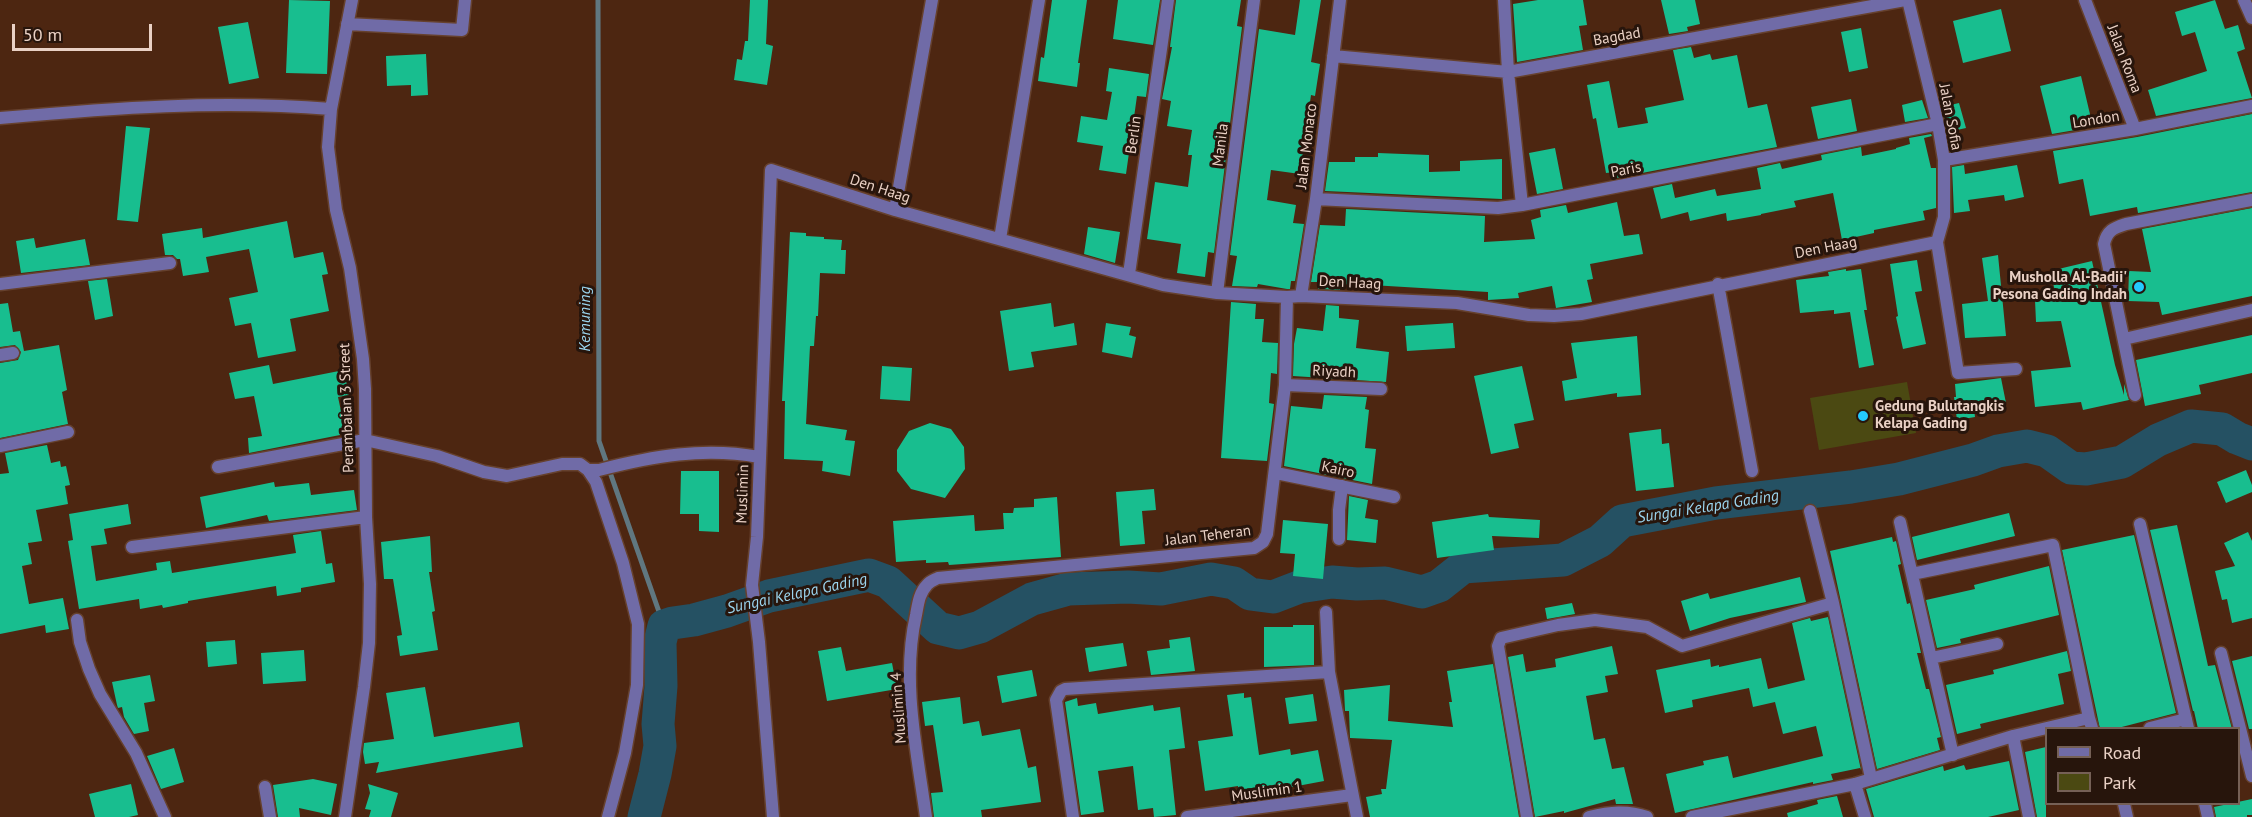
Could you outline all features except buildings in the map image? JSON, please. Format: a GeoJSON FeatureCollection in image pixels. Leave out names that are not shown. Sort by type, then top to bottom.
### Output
{"type":"FeatureCollection","features":[{"type":"Feature","properties":{"kind":"street","name":"Perambaian 3 Street"},"geometry":{"type":"LineString","coordinates":[[345,817],[369,643],[370,584],[366,517],[365,389],[350,268],[336,210],[328,147],[331,109],[352,0]]}},
{"type":"Feature","properties":{"kind":"street"},"geometry":{"type":"LineString","coordinates":[[347,24],[462,30],[465,0]]}},
{"type":"Feature","properties":{"kind":"street"},"geometry":{"type":"LineString","coordinates":[[895,210],[932,0]]}},
{"type":"Feature","properties":{"kind":"street"},"geometry":{"type":"LineString","coordinates":[[1000,239],[1039,0]]}},
{"type":"Feature","properties":{"kind":"street","name":"Berlin"},"geometry":{"type":"LineString","coordinates":[[1129,274],[1168,0]]}},
{"type":"Feature","properties":{"kind":"street","name":"Manila"},"geometry":{"type":"LineString","coordinates":[[1217,293],[1254,0]]}},
{"type":"Feature","properties":{"kind":"street","name":"Jalan Monaco"},"geometry":{"type":"LineString","coordinates":[[1301,296],[1316,200],[1341,0]]}},
{"type":"Feature","properties":{"kind":"street"},"geometry":{"type":"LineString","coordinates":[[1504,0],[1508,72],[1522,205]]}},
{"type":"Feature","properties":{"kind":"street","name":"Bagdad"},"geometry":{"type":"LineString","coordinates":[[1333,56],[1508,72],[1906,0]]}},
{"type":"Feature","properties":{"kind":"street","name":"Jalan Sofia"},"geometry":{"type":"LineString","coordinates":[[1906,0],[1938,124],[1944,160],[1944,216],[1937,242]]}},
{"type":"Feature","properties":{"kind":"street","name":"Jalan Roma"},"geometry":{"type":"LineString","coordinates":[[2085,0],[2136,129]]}},
{"type":"Feature","properties":{"kind":"street"},"geometry":{"type":"LineString","coordinates":[[2244,0],[2252,18]]}},
{"type":"Feature","properties":{"kind":"street"},"geometry":{"type":"LineString","coordinates":[[0,117],[103,108],[217,104],[331,109]]}},
{"type":"Feature","properties":{"kind":"street","name":"London"},"geometry":{"type":"LineString","coordinates":[[1944,160],[2136,129],[2252,106]]}},
{"type":"Feature","properties":{"kind":"street","name":"Paris"},"geometry":{"type":"LineString","coordinates":[[1316,200],[1487,208],[1522,205],[1938,124]]}},
{"type":"Feature","properties":{"kind":"street","name":"Den Haag"},"geometry":{"type":"LineString","coordinates":[[771,170],[895,210],[1163,285],[1217,293],[1457,303],[1529,315],[1581,314],[1718,284],[1937,242]]}},
{"type":"Feature","properties":{"kind":"street","name":"Muslimin"},"geometry":{"type":"LineString","coordinates":[[771,170],[757,537],[752,585],[759,642],[773,817]]}},
{"type":"Feature","properties":{"kind":"street"},"geometry":{"type":"LineString","coordinates":[[2135,395],[2104,244],[2106,235],[2113,228],[2126,224],[2252,200]]}},
{"type":"Feature","properties":{"kind":"street"},"geometry":{"type":"LineString","coordinates":[[1937,242],[1958,373],[2016,369]]}},
{"type":"Feature","properties":{"kind":"street"},"geometry":{"type":"LineString","coordinates":[[0,284],[170,263]]}},
{"type":"Feature","properties":{"kind":"street"},"geometry":{"type":"LineString","coordinates":[[1718,284],[1752,471]]}},
{"type":"Feature","properties":{"kind":"street","name":"Jalan Teheran"},"geometry":{"type":"LineString","coordinates":[[920,597],[926,586],[938,578],[1254,548],[1263,542],[1267,534],[1276,472],[1285,385],[1287,297]]}},
{"type":"Feature","properties":{"kind":"street"},"geometry":{"type":"LineString","coordinates":[[2124,339],[2252,310]]}},
{"type":"Feature","properties":{"kind":"street"},"geometry":{"type":"LineString","coordinates":[[0,355],[13,353]]}},
{"type":"Feature","properties":{"kind":"street","name":"Riyadh"},"geometry":{"type":"LineString","coordinates":[[1285,385],[1381,389]]}},
{"type":"Feature","properties":{"kind":"street"},"geometry":{"type":"LineString","coordinates":[[0,446],[68,432]]}},
{"type":"Feature","properties":{"kind":"street"},"geometry":{"type":"LineString","coordinates":[[218,467],[365,440],[437,456],[484,472],[507,477],[562,464],[580,464],[594,470],[666,454],[710,452],[759,457]]}},
{"type":"Feature","properties":{"kind":"street"},"geometry":{"type":"LineString","coordinates":[[594,470],[623,563],[638,624],[637,685],[625,753],[608,817]]}},
{"type":"Feature","properties":{"kind":"street","name":"Kairo"},"geometry":{"type":"LineString","coordinates":[[1276,472],[1394,497]]}},
{"type":"Feature","properties":{"kind":"street"},"geometry":{"type":"LineString","coordinates":[[1339,539],[1338,510],[1342,486]]}},
{"type":"Feature","properties":{"kind":"street"},"geometry":{"type":"LineString","coordinates":[[1810,511],[1833,603],[1871,778]]}},
{"type":"Feature","properties":{"kind":"street"},"geometry":{"type":"LineString","coordinates":[[132,547],[366,517]]}},
{"type":"Feature","properties":{"kind":"street"},"geometry":{"type":"LineString","coordinates":[[1900,522],[1953,755]]}},
{"type":"Feature","properties":{"kind":"street"},"geometry":{"type":"LineString","coordinates":[[2140,524],[2187,724],[2165,727]]}},
{"type":"Feature","properties":{"kind":"street"},"geometry":{"type":"LineString","coordinates":[[1912,574],[2053,545],[2090,723],[2066,727]]}},
{"type":"Feature","properties":{"kind":"street","name":"Muslimin 4"},"geometry":{"type":"LineString","coordinates":[[920,597],[914,624],[910,670],[912,714],[926,817]]}},
{"type":"Feature","properties":{"kind":"street"},"geometry":{"type":"LineString","coordinates":[[1527,817],[1498,646],[1498,642],[1504,636],[1595,620],[1647,627],[1683,646],[1833,603]]}},
{"type":"Feature","properties":{"kind":"street"},"geometry":{"type":"LineString","coordinates":[[1326,612],[1329,672],[1357,817]]}},
{"type":"Feature","properties":{"kind":"street"},"geometry":{"type":"LineString","coordinates":[[77,620],[80,642],[100,694],[136,753],[165,817]]}},
{"type":"Feature","properties":{"kind":"street"},"geometry":{"type":"LineString","coordinates":[[1931,658],[1997,644]]}},
{"type":"Feature","properties":{"kind":"street"},"geometry":{"type":"LineString","coordinates":[[2222,653],[2252,776]]}},
{"type":"Feature","properties":{"kind":"street"},"geometry":{"type":"LineString","coordinates":[[1073,817],[1056,700],[1061,691],[1329,672]]}},
{"type":"Feature","properties":{"kind":"street"},"geometry":{"type":"LineString","coordinates":[[1692,817],[1855,784],[2013,736],[2045,731]]}},
{"type":"Feature","properties":{"kind":"street"},"geometry":{"type":"LineString","coordinates":[[2013,736],[2028,817]]}},
{"type":"Feature","properties":{"kind":"street"},"geometry":{"type":"LineString","coordinates":[[1855,784],[1865,817]]}},
{"type":"Feature","properties":{"kind":"street"},"geometry":{"type":"LineString","coordinates":[[265,788],[270,817]]}},
{"type":"Feature","properties":{"kind":"street","name":"Muslimin 1"},"geometry":{"type":"LineString","coordinates":[[1187,817],[1239,814],[1352,795]]}},
{"type":"Feature","properties":{"kind":"street"},"geometry":{"type":"LineString","coordinates":[[1589,817],[1613,812],[1627,812],[1647,817]]}},
{"type":"Feature","properties":{"kind":"green space","name":"Gedung Bulutangkis Kelapa Gading"},"geometry":{"type":"Polygon","coordinates":[[[1907,382],[1916,433],[1819,450],[1810,398],[1907,382]]]}},
{"type":"Feature","properties":{"kind":"waterway","name":"Kemuning"},"geometry":{"type":"LineString","coordinates":[[598,0],[599,441],[664,626]]}},
{"type":"Feature","properties":{"kind":"waterway","name":"Sungai Kelapa Gading"},"geometry":{"type":"LineString","coordinates":[[644,817],[660,746],[658,724],[661,686],[660,642],[664,626],[727,611],[769,596],[869,575],[888,582],[938,628],[959,633],[980,627],[1032,599],[1068,589],[1128,587],[1161,589],[1211,579],[1234,583],[1250,594],[1273,597],[1299,587],[1332,582],[1385,583],[1422,592],[1439,586],[1463,567],[1563,560],[1600,541],[1622,521],[1716,503],[1899,479],[1973,460],[1998,451],[2027,446],[2047,451],[2071,468],[2086,469],[2122,462],[2158,440],[2191,426],[2222,429],[2252,444]]}},
{"type":"Feature","properties":{"kind":"place","name":"Musholla Al-Badii' Pesona Gading Indah"},"geometry":{"type":"Point","coordinates":[2139,287]}},
{"type":"Feature","properties":{"kind":"place","name":"Gedung Bulutangkis Kelapa Gading"},"geometry":{"type":"Point","coordinates":[1863,416]}}]}
